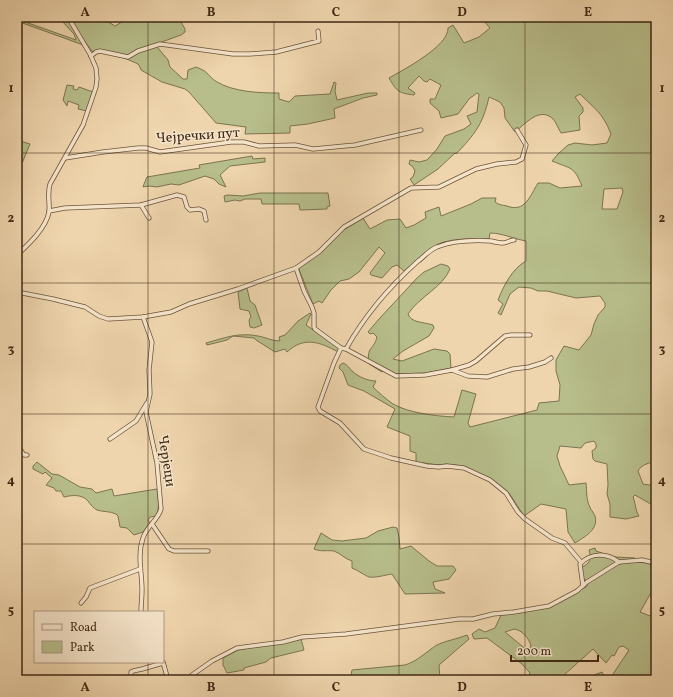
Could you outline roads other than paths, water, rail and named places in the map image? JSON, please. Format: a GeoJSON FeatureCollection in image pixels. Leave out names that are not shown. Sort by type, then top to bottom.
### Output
{"type":"FeatureCollection","features":[{"type":"Feature","properties":{"kind":"street"},"geometry":{"type":"LineString","coordinates":[[17,255],[41,228],[46,220],[49,211],[48,190],[50,184],[83,125],[96,86],[97,72],[91,56],[68,17]]}},
{"type":"Feature","properties":{"kind":"street"},"geometry":{"type":"LineString","coordinates":[[91,56],[100,51],[128,57],[138,51],[160,44],[233,54],[265,53],[319,41],[318,31]]}},
{"type":"Feature","properties":{"kind":"street","name":"Чејречки пут"},"geometry":{"type":"LineString","coordinates":[[65,158],[138,148],[146,148],[160,152],[231,142],[244,142],[259,146],[296,145],[313,149],[356,145],[420,130]]}},
{"type":"Feature","properties":{"kind":"street"},"geometry":{"type":"LineString","coordinates":[[17,292],[85,307],[102,318],[117,319],[143,317],[171,312],[189,304],[238,289],[296,268],[319,252],[344,228],[411,188],[439,187],[476,169],[519,161],[523,157],[526,145],[517,130]]}},
{"type":"Feature","properties":{"kind":"street"},"geometry":{"type":"LineString","coordinates":[[49,211],[65,208],[141,205],[171,196],[181,195],[184,197],[187,207],[190,210],[199,209],[204,211],[206,220]]}},
{"type":"Feature","properties":{"kind":"street"},"geometry":{"type":"LineString","coordinates":[[141,205],[149,218]]}},
{"type":"Feature","properties":{"kind":"street"},"geometry":{"type":"LineString","coordinates":[[346,350],[356,332],[373,308],[398,279],[432,249],[464,240],[504,243],[514,240]]}},
{"type":"Feature","properties":{"kind":"street"},"geometry":{"type":"LineString","coordinates":[[296,268],[314,313],[315,329],[341,348],[396,376],[452,370],[469,365],[505,336],[511,334],[530,335]]}},
{"type":"Feature","properties":{"kind":"street","name":"Черјеци"},"geometry":{"type":"LineString","coordinates":[[141,611],[142,592],[140,569],[142,543],[146,532],[159,515],[161,509],[157,463],[146,416],[150,399],[149,370],[152,342],[143,317]]}},
{"type":"Feature","properties":{"kind":"street"},"geometry":{"type":"LineString","coordinates":[[341,348],[319,402],[318,407],[320,411],[340,423],[364,449],[391,458],[427,466],[464,468],[490,480],[506,493],[516,509],[525,519],[552,538],[565,543],[581,562],[583,586]]}},
{"type":"Feature","properties":{"kind":"street"},"geometry":{"type":"LineString","coordinates":[[452,370],[468,376],[486,377],[512,368],[529,367],[545,362],[550,358]]}},
{"type":"Feature","properties":{"kind":"street"},"geometry":{"type":"LineString","coordinates":[[110,439],[136,420],[150,399]]}},
{"type":"Feature","properties":{"kind":"street"},"geometry":{"type":"LineString","coordinates":[[17,446],[24,455],[27,455]]}},
{"type":"Feature","properties":{"kind":"street"},"geometry":{"type":"LineString","coordinates":[[152,524],[169,549],[174,551],[208,551]]}},
{"type":"Feature","properties":{"kind":"street"},"geometry":{"type":"LineString","coordinates":[[581,562],[594,555],[612,558],[619,562]]}},
{"type":"Feature","properties":{"kind":"street"},"geometry":{"type":"LineString","coordinates":[[185,680],[212,660],[237,648],[283,642],[302,637],[340,635],[444,620],[473,619],[493,614],[541,607],[557,602],[619,562],[637,560],[647,561],[651,562],[656,568]]}},
{"type":"Feature","properties":{"kind":"street"},"geometry":{"type":"LineString","coordinates":[[81,603],[86,597],[90,588],[140,569]]}},
{"type":"Feature","properties":{"kind":"street"},"geometry":{"type":"LineString","coordinates":[[582,578],[587,582]]}},
{"type":"Feature","properties":{"kind":"street"},"geometry":{"type":"LineString","coordinates":[[131,680],[131,672],[160,663]]}},
{"type":"Feature","properties":{"kind":"street"},"geometry":{"type":"LineString","coordinates":[[163,663],[168,680]]}}]}
